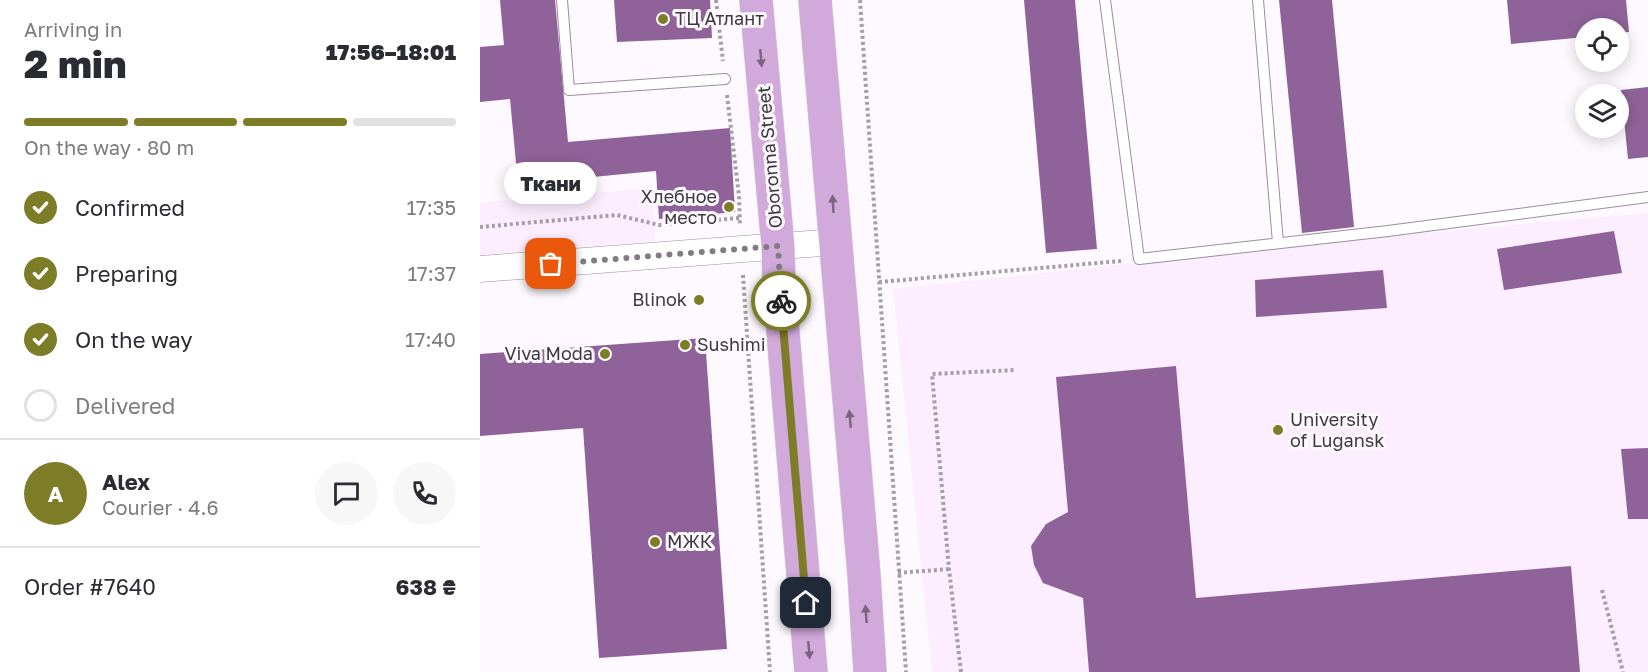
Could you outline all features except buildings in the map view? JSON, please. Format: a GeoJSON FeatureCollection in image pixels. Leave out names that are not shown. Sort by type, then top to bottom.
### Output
{"type":"FeatureCollection","features":[{"type":"Feature","properties":{"kind":"main road","name":"Oboronna Street"},"geometry":{"type":"LineString","coordinates":[[756,0],[778,246],[811,672]]}},
{"type":"Feature","properties":{"kind":"main road"},"geometry":{"type":"LineString","coordinates":[[815,0],[864,575],[870,672]]}},
{"type":"Feature","properties":{"kind":"street"},"geometry":{"type":"LineString","coordinates":[[480,270],[835,242]]}},
{"type":"Feature","properties":{"kind":"lane"},"geometry":{"type":"LineString","coordinates":[[562,0],[569,90],[725,78]]}},
{"type":"Feature","properties":{"kind":"lane"},"geometry":{"type":"LineString","coordinates":[[1106,0],[1139,259],[1648,196]]}},
{"type":"Feature","properties":{"kind":"lane"},"geometry":{"type":"LineString","coordinates":[[1258,0],[1278,243]]}},
{"type":"Feature","properties":{"kind":"path"},"geometry":{"type":"LineString","coordinates":[[717,0],[739,196],[770,672]]}},
{"type":"Feature","properties":{"kind":"path"},"geometry":{"type":"LineString","coordinates":[[860,0],[906,672]]}},
{"type":"Feature","properties":{"kind":"path"},"geometry":{"type":"LineString","coordinates":[[480,227],[617,215],[659,225],[740,218]]}},
{"type":"Feature","properties":{"kind":"path"},"geometry":{"type":"LineString","coordinates":[[879,282],[1139,259]]}},
{"type":"Feature","properties":{"kind":"path"},"geometry":{"type":"LineString","coordinates":[[961,672],[949,569],[932,375],[1016,370]]}},
{"type":"Feature","properties":{"kind":"path"},"geometry":{"type":"LineString","coordinates":[[864,575],[949,569]]}},
{"type":"Feature","properties":{"kind":"path"},"geometry":{"type":"LineString","coordinates":[[1602,590],[1623,672]]}},
{"type":"Feature","properties":{"kind":"shaded area"},"geometry":{"type":"Polygon","coordinates":[[[651,188],[656,241],[480,256],[480,203],[651,188]]]}},
{"type":"Feature","properties":{"kind":"shaded area","name":"University of Lugansk"},"geometry":{"type":"Polygon","coordinates":[[[1648,213],[1648,672],[932,672],[893,289],[1374,237],[1648,213]]]}},
{"type":"Feature","properties":{"kind":"way so far"},"geometry":{"type":"LineString","coordinates":[[551,264],[778,246],[781,301]]}},
{"type":"Feature","properties":{"kind":"place","name":"ТЦ Атлант"},"geometry":{"type":"Point","coordinates":[663,19]}},
{"type":"Feature","properties":{"kind":"place","name":"Хлебное место"},"geometry":{"type":"Point","coordinates":[729,207]}},
{"type":"Feature","properties":{"kind":"place","name":"Ткани"},"geometry":{"type":"Point","coordinates":[551,264]}},
{"type":"Feature","properties":{"kind":"place","name":"Blinok"},"geometry":{"type":"Point","coordinates":[699,300]}},
{"type":"Feature","properties":{"kind":"place","name":"Sushimi"},"geometry":{"type":"Point","coordinates":[685,345]}},
{"type":"Feature","properties":{"kind":"place","name":"Viva Moda"},"geometry":{"type":"Point","coordinates":[605,354]}},
{"type":"Feature","properties":{"kind":"place","name":"University of Lugansk"},"geometry":{"type":"Point","coordinates":[1278,430]}},
{"type":"Feature","properties":{"kind":"place","name":"МЖК"},"geometry":{"type":"Point","coordinates":[655,542]}},
{"type":"Feature","properties":{"kind":"route"},"geometry":{"type":"LineString","coordinates":[[781,301],[806,603]]}}]}
